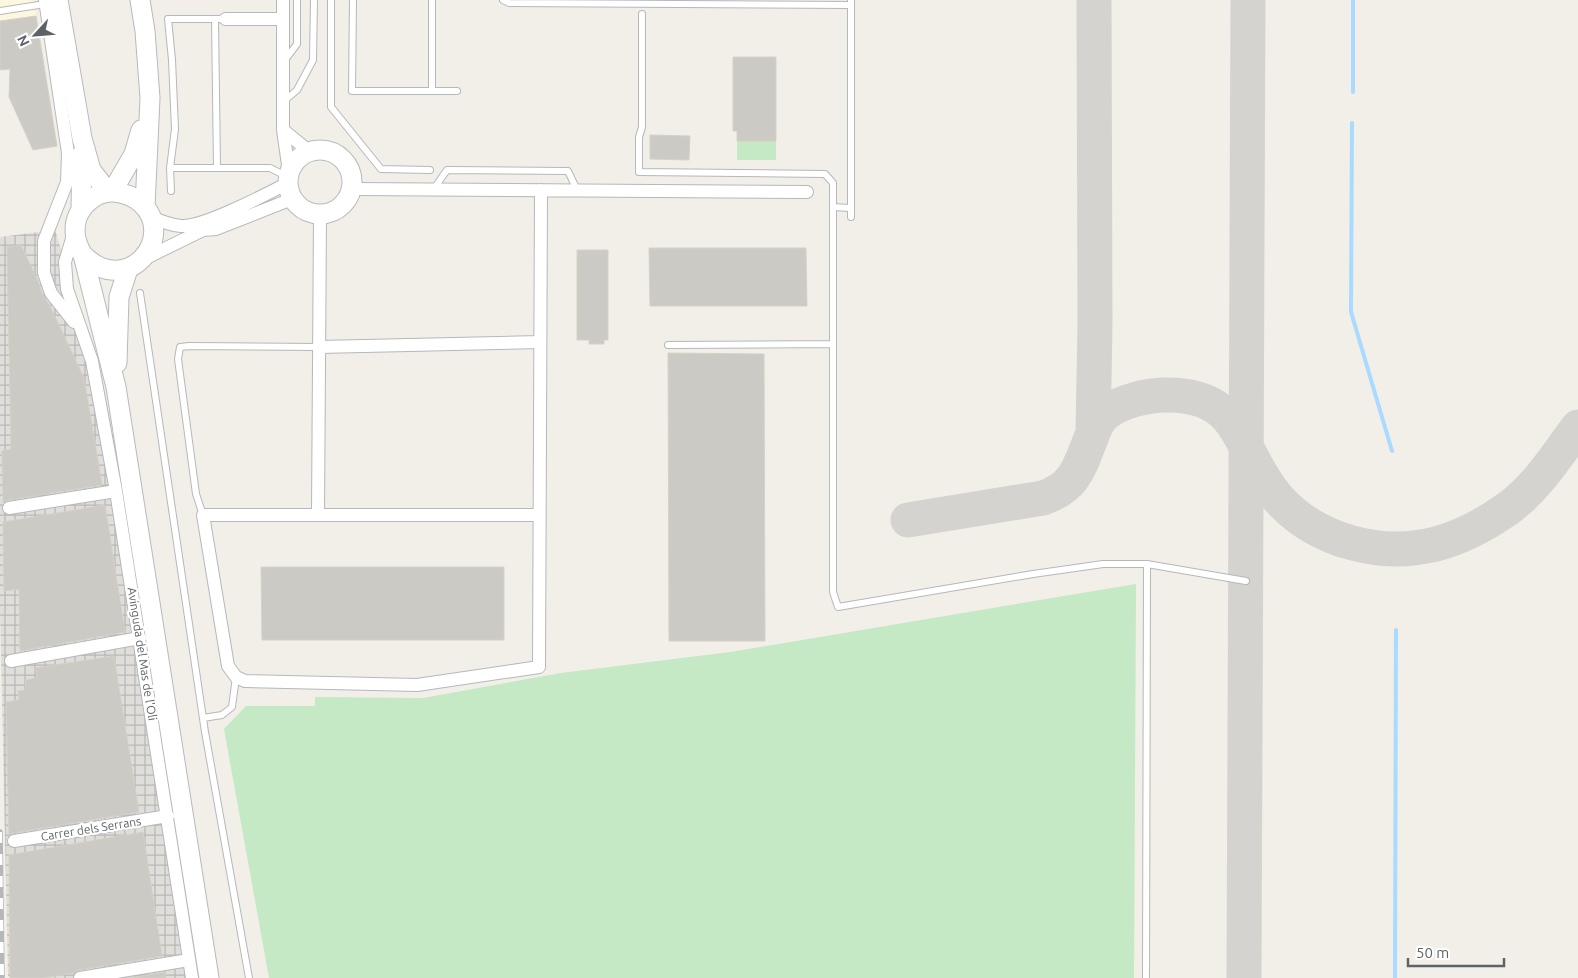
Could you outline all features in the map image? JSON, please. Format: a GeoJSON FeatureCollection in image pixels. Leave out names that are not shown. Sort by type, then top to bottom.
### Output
{"type":"FeatureCollection","features":[{"type":"Feature","properties":{"kind":"main road"},"geometry":{"type":"LineString","coordinates":[[140,0],[146,31],[150,98],[148,212]]}},
{"type":"Feature","properties":{"kind":"main road"},"geometry":{"type":"LineString","coordinates":[[49,1],[91,170],[110,192]]}},
{"type":"Feature","properties":{"kind":"main road"},"geometry":{"type":"LineString","coordinates":[[110,192],[134,154],[150,98]]}},
{"type":"Feature","properties":{"kind":"main road"},"geometry":{"type":"LineString","coordinates":[[81,209],[82,138]]}},
{"type":"Feature","properties":{"kind":"main road"},"geometry":{"type":"LineString","coordinates":[[321,150],[332,153],[341,159],[348,168],[352,178],[351,189],[347,199],[340,207],[331,212],[310,213],[300,208],[289,183],[294,163],[301,156],[310,152],[321,150]]}},
{"type":"Feature","properties":{"kind":"main road"},"geometry":{"type":"LineString","coordinates":[[116,387],[119,296],[135,264],[149,251],[153,240],[154,228],[148,212],[136,198],[125,193],[110,192],[98,195],[88,201],[76,219],[76,244],[83,255],[92,264],[103,270],[116,271],[135,264]]}},
{"type":"Feature","properties":{"kind":"main road"},"geometry":{"type":"LineString","coordinates":[[83,255],[116,387],[209,978]]}},
{"type":"Feature","properties":{"kind":"street"},"geometry":{"type":"LineString","coordinates":[[283,0],[283,130],[289,183]]}},
{"type":"Feature","properties":{"kind":"street","name":"Avinguda del Mas de l'Oli"},"geometry":{"type":"LineString","coordinates":[[49,1],[68,153],[67,182],[44,241],[44,273],[51,293],[82,332]]}},
{"type":"Feature","properties":{"kind":"street"},"geometry":{"type":"LineString","coordinates":[[283,130],[310,152]]}},
{"type":"Feature","properties":{"kind":"street"},"geometry":{"type":"LineString","coordinates":[[148,212],[182,227],[203,222],[289,183]]}},
{"type":"Feature","properties":{"kind":"street"},"geometry":{"type":"LineString","coordinates":[[135,264],[203,230],[216,229],[289,183]]}},
{"type":"Feature","properties":{"kind":"street"},"geometry":{"type":"LineString","coordinates":[[351,189],[807,192]]}},
{"type":"Feature","properties":{"kind":"street"},"geometry":{"type":"LineString","coordinates":[[539,516],[203,515],[228,666],[236,677],[245,681],[417,686],[539,667],[541,190]]}},
{"type":"Feature","properties":{"kind":"street"},"geometry":{"type":"LineString","coordinates":[[318,515],[320,214]]}},
{"type":"Feature","properties":{"kind":"street","name":"Avinguda del Mas de l'Oli"},"geometry":{"type":"LineString","coordinates":[[75,230],[65,262],[66,289],[92,361],[116,491],[192,978]]}},
{"type":"Feature","properties":{"kind":"street"},"geometry":{"type":"LineString","coordinates":[[319,347],[540,342]]}},
{"type":"Feature","properties":{"kind":"street"},"geometry":{"type":"LineString","coordinates":[[9,508],[116,491]]}},
{"type":"Feature","properties":{"kind":"street"},"geometry":{"type":"LineString","coordinates":[[11,661],[140,638]]}},
{"type":"Feature","properties":{"kind":"street","name":"Carrer dels Serrans"},"geometry":{"type":"LineString","coordinates":[[14,841],[168,816]]}},
{"type":"Feature","properties":{"kind":"street"},"geometry":{"type":"LineString","coordinates":[[80,978],[189,960]]}},
{"type":"Feature","properties":{"kind":"lane"},"geometry":{"type":"LineString","coordinates":[[283,64],[297,44],[297,0]]}},
{"type":"Feature","properties":{"kind":"lane"},"geometry":{"type":"LineString","coordinates":[[283,102],[298,90],[313,60],[314,0]]}},
{"type":"Feature","properties":{"kind":"lane"},"geometry":{"type":"LineString","coordinates":[[331,0],[330,107],[381,169],[430,170]]}},
{"type":"Feature","properties":{"kind":"lane"},"geometry":{"type":"LineString","coordinates":[[352,0],[352,91],[457,91]]}},
{"type":"Feature","properties":{"kind":"lane"},"geometry":{"type":"LineString","coordinates":[[432,0],[432,91]]}},
{"type":"Feature","properties":{"kind":"lane"},"geometry":{"type":"LineString","coordinates":[[503,0],[509,3],[851,2],[851,217]]}},
{"type":"Feature","properties":{"kind":"lane"},"geometry":{"type":"LineString","coordinates":[[0,11],[49,1]]}},
{"type":"Feature","properties":{"kind":"lane"},"geometry":{"type":"LineString","coordinates":[[642,14],[642,127],[639,137],[639,172],[825,174],[833,184],[833,592],[838,607],[1103,564],[1147,564],[1246,581]]}},
{"type":"Feature","properties":{"kind":"lane"},"geometry":{"type":"LineString","coordinates":[[171,191],[170,168],[175,129],[168,19],[218,19],[225,16],[283,20]]}},
{"type":"Feature","properties":{"kind":"lane"},"geometry":{"type":"LineString","coordinates":[[217,168],[218,19]]}},
{"type":"Feature","properties":{"kind":"lane"},"geometry":{"type":"LineString","coordinates":[[170,168],[270,168],[289,183]]}},
{"type":"Feature","properties":{"kind":"lane"},"geometry":{"type":"LineString","coordinates":[[433,190],[447,170],[568,171],[576,190]]}},
{"type":"Feature","properties":{"kind":"lane"},"geometry":{"type":"LineString","coordinates":[[833,208],[850,208]]}},
{"type":"Feature","properties":{"kind":"lane"},"geometry":{"type":"LineString","coordinates":[[140,293],[203,718],[250,978]]}},
{"type":"Feature","properties":{"kind":"lane"},"geometry":{"type":"LineString","coordinates":[[668,345],[833,344]]}},
{"type":"Feature","properties":{"kind":"lane"},"geometry":{"type":"LineString","coordinates":[[203,515],[196,494],[178,359],[180,348],[190,346],[319,347]]}},
{"type":"Feature","properties":{"kind":"lane"},"geometry":{"type":"LineString","coordinates":[[1146,978],[1147,564]]}},
{"type":"Feature","properties":{"kind":"lane"},"geometry":{"type":"LineString","coordinates":[[203,718],[222,714],[232,707],[236,677]]}},
{"type":"Feature","properties":{"kind":"shaded area"},"geometry":{"type":"Polygon","coordinates":[[[0,0],[34,0],[36,16],[0,21],[0,0]]]}},
{"type":"Feature","properties":{"kind":"shaded area"},"geometry":{"type":"Polygon","coordinates":[[[55,230],[100,374],[190,978],[11,978],[8,976],[0,609],[0,237],[55,230]]]}},
{"type":"Feature","properties":{"kind":"green space"},"geometry":{"type":"Polygon","coordinates":[[[737,141],[776,141],[776,160],[737,160],[737,141]]]}},
{"type":"Feature","properties":{"kind":"green space"},"geometry":{"type":"Polygon","coordinates":[[[1136,584],[1134,978],[269,978],[224,729],[246,706],[315,706],[315,697],[423,698],[561,673],[730,652],[1136,584]]]}},
{"type":"Feature","properties":{"kind":"building"},"geometry":{"type":"Polygon","coordinates":[[[36,16],[57,146],[33,150],[9,97],[10,69],[0,70],[0,21],[36,16]]]}},
{"type":"Feature","properties":{"kind":"building"},"geometry":{"type":"Polygon","coordinates":[[[733,57],[776,57],[776,141],[737,141],[737,131],[733,131],[733,57]]]}},
{"type":"Feature","properties":{"kind":"building"},"geometry":{"type":"Polygon","coordinates":[[[650,135],[690,136],[689,160],[650,159],[650,135]]]}},
{"type":"Feature","properties":{"kind":"building"},"geometry":{"type":"Polygon","coordinates":[[[21,245],[43,296],[49,304],[84,378],[102,485],[3,502],[2,451],[11,449],[7,247],[21,245]]]}},
{"type":"Feature","properties":{"kind":"building"},"geometry":{"type":"Polygon","coordinates":[[[649,248],[806,248],[807,306],[650,306],[649,248]]]}},
{"type":"Feature","properties":{"kind":"building"},"geometry":{"type":"Polygon","coordinates":[[[577,250],[608,250],[608,340],[604,340],[604,344],[589,344],[589,340],[577,340],[577,250]]]}},
{"type":"Feature","properties":{"kind":"building"},"geometry":{"type":"Polygon","coordinates":[[[668,353],[764,354],[765,641],[669,641],[668,353]]]}},
{"type":"Feature","properties":{"kind":"building"},"geometry":{"type":"Polygon","coordinates":[[[105,505],[125,632],[20,651],[19,589],[4,591],[3,522],[105,505]]]}},
{"type":"Feature","properties":{"kind":"building"},"geometry":{"type":"Polygon","coordinates":[[[261,567],[504,567],[504,640],[262,640],[261,567]]]}},
{"type":"Feature","properties":{"kind":"building"},"geometry":{"type":"Polygon","coordinates":[[[114,656],[139,812],[9,835],[6,702],[19,700],[18,691],[26,690],[25,680],[37,678],[35,668],[114,656]]]}},
{"type":"Feature","properties":{"kind":"building"},"geometry":{"type":"Polygon","coordinates":[[[143,832],[162,956],[44,978],[10,978],[9,855],[143,832]]]}},
{"type":"Feature","properties":{"kind":"building"},"geometry":{"type":"Polygon","coordinates":[[[165,972],[166,978],[130,978],[165,972]]]}},
{"type":"Feature","properties":{"kind":"waterway"},"geometry":{"type":"LineString","coordinates":[[1353,0],[1353,92]]}},
{"type":"Feature","properties":{"kind":"waterway"},"geometry":{"type":"LineString","coordinates":[[1352,123],[1351,312],[1392,451]]}},
{"type":"Feature","properties":{"kind":"waterway"},"geometry":{"type":"LineString","coordinates":[[1395,978],[1396,630]]}},
{"type":"Feature","properties":{"kind":"taxiway"},"geometry":{"type":"LineString","coordinates":[[1093,432],[1095,325],[1094,0]]}},
{"type":"Feature","properties":{"kind":"taxiway"},"geometry":{"type":"LineString","coordinates":[[1244,978],[1248,0]]}},
{"type":"Feature","properties":{"kind":"taxiway"},"geometry":{"type":"LineString","coordinates":[[908,520],[1043,498],[1053,494],[1068,483],[1078,470],[1098,422],[1103,416],[1110,410],[1127,402],[1162,395],[1189,397],[1209,403],[1224,413],[1235,427],[1264,479],[1277,497],[1292,512],[1310,525],[1329,535],[1371,547],[1415,548],[1436,544],[1465,533],[1493,519],[1510,507],[1539,480],[1578,427]]}},
{"type":"Feature","properties":{"kind":"railway"},"geometry":{"type":"LineString","coordinates":[[0,832],[2,978]]}}]}
